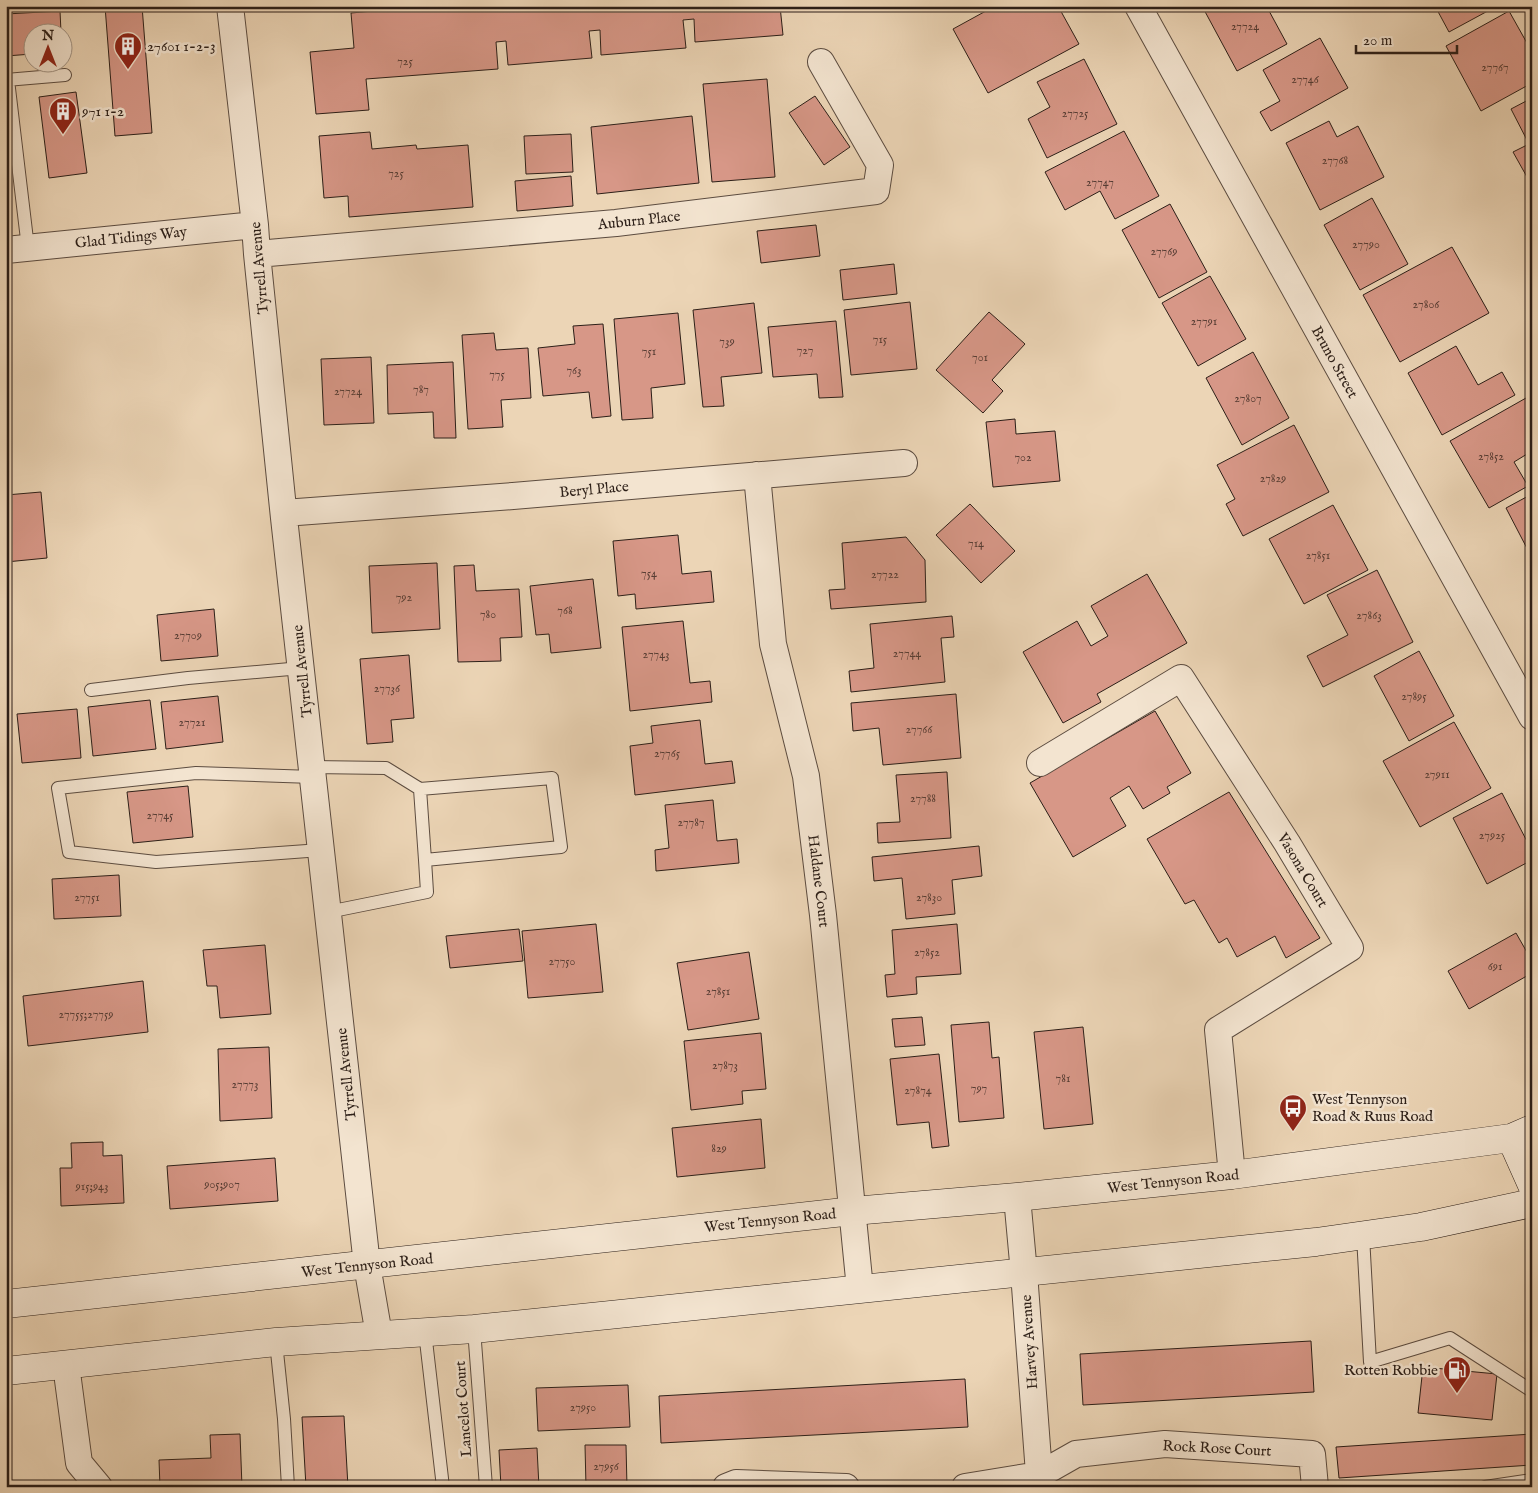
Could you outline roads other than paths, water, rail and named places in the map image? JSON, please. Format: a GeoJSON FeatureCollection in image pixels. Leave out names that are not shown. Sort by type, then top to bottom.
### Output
{"type":"FeatureCollection","features":[{"type":"Feature","properties":{"kind":"main road","name":"West Tennyson Road"},"geometry":{"type":"LineString","coordinates":[[6,1304],[852,1211],[1017,1197],[1232,1175],[1521,1134]]}},
{"type":"Feature","properties":{"kind":"main road"},"geometry":{"type":"LineString","coordinates":[[1521,1134],[1532,1184]]}},
{"type":"Feature","properties":{"kind":"main road"},"geometry":{"type":"LineString","coordinates":[[6,1371],[276,1342],[474,1329],[1024,1273],[1363,1236],[1421,1227],[1532,1203]]}},
{"type":"Feature","properties":{"kind":"street","name":"Tyrrell Avenue"},"geometry":{"type":"LineString","coordinates":[[230,6],[367,1265],[379,1335]]}},
{"type":"Feature","properties":{"kind":"street","name":"Bruno Street"},"geometry":{"type":"LineString","coordinates":[[1138,6],[1532,717]]}},
{"type":"Feature","properties":{"kind":"street","name":"Auburn Place"},"geometry":{"type":"LineString","coordinates":[[257,254],[616,223],[876,191],[880,165],[821,62]]}},
{"type":"Feature","properties":{"kind":"street","name":"Glad Tidings Way"},"geometry":{"type":"LineString","coordinates":[[17,249],[255,225]]}},
{"type":"Feature","properties":{"kind":"street","name":"Beryl Place"},"geometry":{"type":"LineString","coordinates":[[284,513],[904,463]]}},
{"type":"Feature","properties":{"kind":"street","name":"Haldane Court"},"geometry":{"type":"LineString","coordinates":[[757,475],[773,644],[806,776],[820,885],[860,1290]]}},
{"type":"Feature","properties":{"kind":"street","name":"Vasona Court"},"geometry":{"type":"LineString","coordinates":[[1040,763],[1181,678],[1287,843],[1350,948],[1218,1030],[1232,1175]]}},
{"type":"Feature","properties":{"kind":"street","name":"Harvey Avenue"},"geometry":{"type":"LineString","coordinates":[[1017,1197],[1040,1481]]}},
{"type":"Feature","properties":{"kind":"street"},"geometry":{"type":"LineString","coordinates":[[66,1365],[79,1463],[99,1487]]}},
{"type":"Feature","properties":{"kind":"street","name":"Rock Rose Court"},"geometry":{"type":"LineString","coordinates":[[1040,1481],[1076,1454],[1165,1444],[1312,1454],[1315,1487]]}},
{"type":"Feature","properties":{"kind":"street"},"geometry":{"type":"LineString","coordinates":[[965,1487],[1040,1481]]}},
{"type":"Feature","properties":{"kind":"street"},"geometry":{"type":"LineString","coordinates":[[726,1487],[736,1483],[846,1487]]}},
{"type":"Feature","properties":{"kind":"lane"},"geometry":{"type":"LineString","coordinates":[[17,249],[7,80],[65,75]]}},
{"type":"Feature","properties":{"kind":"lane"},"geometry":{"type":"LineString","coordinates":[[91,690],[188,678],[302,668]]}},
{"type":"Feature","properties":{"kind":"lane"},"geometry":{"type":"LineString","coordinates":[[321,850],[156,862],[69,852],[58,788],[196,773],[312,772],[386,768],[420,789],[552,778],[561,847],[425,860]]}},
{"type":"Feature","properties":{"kind":"lane"},"geometry":{"type":"LineString","coordinates":[[328,912],[427,892],[420,789]]}},
{"type":"Feature","properties":{"kind":"lane"},"geometry":{"type":"LineString","coordinates":[[1363,1236],[1370,1362],[1450,1338],[1532,1391]]}},
{"type":"Feature","properties":{"kind":"lane","name":"Lancelot Court"},"geometry":{"type":"LineString","coordinates":[[474,1329],[486,1487]]}},
{"type":"Feature","properties":{"kind":"lane"},"geometry":{"type":"LineString","coordinates":[[426,1332],[443,1487]]}},
{"type":"Feature","properties":{"kind":"lane"},"geometry":{"type":"LineString","coordinates":[[276,1342],[284,1420],[288,1487]]}},
{"type":"Feature","properties":{"kind":"lane"},"geometry":{"type":"LineString","coordinates":[[1484,1487],[1532,1480]]}},
{"type":"Feature","properties":{"kind":"place","name":"27601 1-2-3"},"geometry":{"type":"Point","coordinates":[128,70]}},
{"type":"Feature","properties":{"kind":"place","name":"971 1-2"},"geometry":{"type":"Point","coordinates":[63,135]}},
{"type":"Feature","properties":{"kind":"place","name":"West Tennyson Road & Ruus Road"},"geometry":{"type":"Point","coordinates":[1293,1132]}},
{"type":"Feature","properties":{"kind":"place","name":"Rotten Robbie"},"geometry":{"type":"Point","coordinates":[1457,1394]}}]}
